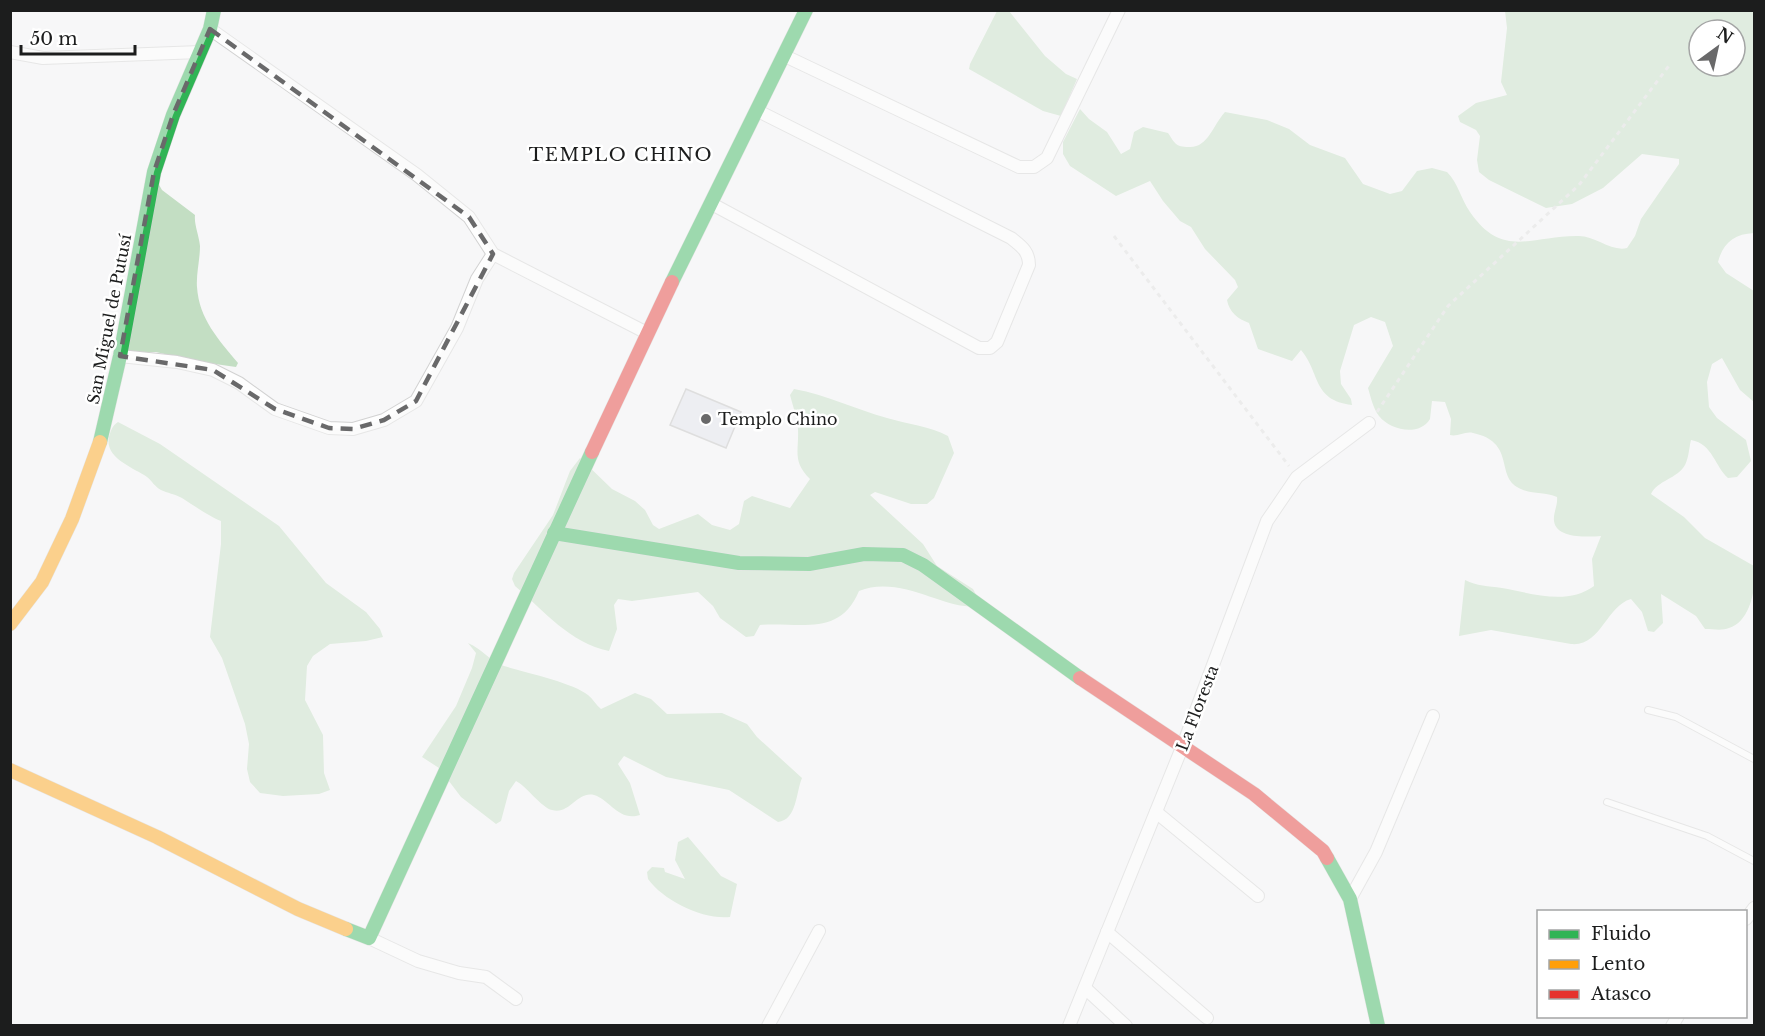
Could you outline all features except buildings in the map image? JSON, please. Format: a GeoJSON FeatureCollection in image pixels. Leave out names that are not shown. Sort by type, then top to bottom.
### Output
{"type":"FeatureCollection","features":[{"type":"Feature","properties":{"kind":"street","name":"San Miguel de Putusí"},"geometry":{"type":"LineString","coordinates":[[10,624],[42,582],[72,519],[99,446],[120,356],[154,172],[173,115],[210,29],[214,10]]}},
{"type":"Feature","properties":{"kind":"street"},"geometry":{"type":"LineString","coordinates":[[369,938],[647,333],[806,10]]}},
{"type":"Feature","properties":{"kind":"street"},"geometry":{"type":"LineString","coordinates":[[785,56],[1018,167],[1034,167],[1047,158],[1119,10]]}},
{"type":"Feature","properties":{"kind":"street"},"geometry":{"type":"LineString","coordinates":[[210,29],[417,175],[469,217],[493,254],[647,333]]}},
{"type":"Feature","properties":{"kind":"street"},"geometry":{"type":"LineString","coordinates":[[10,52],[43,58],[200,52]]}},
{"type":"Feature","properties":{"kind":"street"},"geometry":{"type":"LineString","coordinates":[[712,204],[979,348],[990,348],[997,342],[1029,265],[1029,257],[1023,248],[1011,238],[758,111]]}},
{"type":"Feature","properties":{"kind":"street"},"geometry":{"type":"LineString","coordinates":[[120,356],[177,362],[213,370],[239,383],[275,409],[329,428],[353,429],[384,420],[416,401],[457,328],[477,279],[493,254]]}},
{"type":"Feature","properties":{"kind":"street","name":"La Floresta"},"geometry":{"type":"LineString","coordinates":[[1069,1026],[1183,745],[1267,521],[1297,477],[1369,423]]}},
{"type":"Feature","properties":{"kind":"street"},"geometry":{"type":"LineString","coordinates":[[554,533],[762,565],[809,564],[864,554],[903,555],[944,578],[1086,682],[1254,794],[1323,851],[1350,899],[1378,1026]]}},
{"type":"Feature","properties":{"kind":"street"},"geometry":{"type":"LineString","coordinates":[[1350,899],[1376,852],[1433,716]]}},
{"type":"Feature","properties":{"kind":"street"},"geometry":{"type":"LineString","coordinates":[[10,770],[158,837],[298,909],[418,961],[459,973],[486,977],[516,999]]}},
{"type":"Feature","properties":{"kind":"street"},"geometry":{"type":"LineString","coordinates":[[1156,812],[1258,896]]}},
{"type":"Feature","properties":{"kind":"street"},"geometry":{"type":"LineString","coordinates":[[768,1026],[819,931]]}},
{"type":"Feature","properties":{"kind":"street"},"geometry":{"type":"LineString","coordinates":[[1107,932],[1207,1018]]}},
{"type":"Feature","properties":{"kind":"street"},"geometry":{"type":"LineString","coordinates":[[1084,988],[1126,1026]]}},
{"type":"Feature","properties":{"kind":"lane"},"geometry":{"type":"LineString","coordinates":[[1648,710],[1671,715],[1755,759]]}},
{"type":"Feature","properties":{"kind":"lane"},"geometry":{"type":"LineString","coordinates":[[1607,802],[1707,836],[1755,861]]}},
{"type":"Feature","properties":{"kind":"path"},"geometry":{"type":"LineString","coordinates":[[1369,423],[1448,306],[1580,186],[1671,63]]}},
{"type":"Feature","properties":{"kind":"path"},"geometry":{"type":"LineString","coordinates":[[1114,236],[1297,477]]}},
{"type":"Feature","properties":{"kind":"highlighted area"},"geometry":{"type":"Polygon","coordinates":[[[210,29],[469,217],[493,254],[416,401],[384,420],[353,429],[329,428],[275,409],[213,370],[120,356],[154,172],[173,115],[210,29]]]}},
{"type":"Feature","properties":{"kind":"green space"},"geometry":{"type":"Polygon","coordinates":[[[997,11],[1009,11],[1045,56],[1066,74],[1077,79],[1061,116],[1043,111],[969,69],[997,11]]]}},
{"type":"Feature","properties":{"kind":"green space"},"geometry":{"type":"Polygon","coordinates":[[[1505,11],[1754,11],[1754,233],[1741,235],[1730,241],[1718,262],[1726,273],[1754,291],[1754,402],[1740,390],[1722,358],[1712,364],[1707,382],[1709,407],[1717,418],[1746,440],[1751,461],[1737,477],[1728,478],[1709,451],[1698,442],[1691,440],[1682,470],[1654,489],[1651,494],[1684,517],[1705,538],[1754,566],[1751,602],[1743,618],[1729,628],[1705,629],[1696,616],[1661,594],[1663,623],[1654,632],[1648,631],[1642,612],[1631,599],[1615,609],[1597,633],[1581,643],[1571,644],[1491,630],[1459,636],[1465,580],[1478,585],[1537,595],[1561,597],[1583,592],[1594,586],[1592,559],[1601,536],[1574,536],[1560,531],[1554,521],[1557,497],[1517,487],[1507,474],[1500,451],[1495,443],[1486,437],[1473,433],[1450,435],[1451,419],[1445,402],[1432,401],[1430,419],[1419,428],[1404,430],[1384,421],[1375,410],[1368,388],[1393,346],[1385,322],[1371,317],[1354,325],[1340,371],[1341,384],[1351,399],[1352,405],[1330,398],[1319,385],[1301,350],[1292,361],[1258,349],[1249,323],[1235,314],[1228,304],[1227,300],[1238,287],[1235,280],[1205,249],[1191,227],[1180,221],[1150,181],[1116,196],[1070,166],[1063,154],[1063,142],[1080,109],[1107,132],[1121,154],[1130,149],[1134,132],[1143,127],[1168,133],[1176,144],[1181,146],[1201,144],[1225,112],[1267,120],[1289,129],[1310,145],[1345,158],[1363,184],[1390,194],[1402,191],[1417,171],[1432,168],[1447,172],[1470,212],[1482,227],[1494,236],[1519,242],[1579,236],[1591,238],[1615,248],[1627,248],[1635,236],[1641,219],[1679,164],[1679,159],[1642,154],[1603,188],[1572,204],[1546,208],[1489,180],[1479,172],[1477,160],[1480,136],[1476,130],[1460,122],[1458,116],[1476,103],[1507,95],[1501,82],[1507,28],[1505,11]]]}},
{"type":"Feature","properties":{"kind":"green space"},"geometry":{"type":"Polygon","coordinates":[[[158,183],[162,190],[195,215],[200,246],[197,282],[199,299],[211,328],[238,363],[236,367],[194,361],[156,352],[116,353],[158,183]]]}},
{"type":"Feature","properties":{"kind":"green space"},"geometry":{"type":"Polygon","coordinates":[[[794,389],[948,436],[954,453],[934,498],[927,504],[911,504],[875,492],[870,495],[923,544],[937,566],[973,589],[981,604],[957,605],[893,587],[876,587],[859,591],[851,606],[830,621],[804,625],[760,625],[754,636],[746,637],[720,618],[713,606],[698,592],[632,601],[618,599],[614,605],[617,629],[609,651],[595,647],[570,634],[515,586],[512,579],[514,573],[553,515],[570,471],[580,458],[612,489],[635,501],[645,510],[653,525],[659,529],[698,514],[712,525],[730,530],[739,524],[744,501],[752,496],[790,508],[810,479],[804,473],[799,461],[797,425],[790,395],[794,389]]]}},
{"type":"Feature","properties":{"kind":"green space"},"geometry":{"type":"Polygon","coordinates":[[[118,422],[160,444],[279,526],[326,583],[366,612],[380,629],[383,637],[330,644],[313,656],[307,666],[305,700],[323,735],[324,773],[330,790],[319,794],[283,796],[260,793],[250,782],[247,769],[249,744],[245,724],[222,658],[210,637],[221,544],[221,521],[177,495],[159,489],[147,477],[115,457],[111,451],[109,437],[112,428],[118,422]]]}},
{"type":"Feature","properties":{"kind":"green space"},"geometry":{"type":"Polygon","coordinates":[[[468,643],[499,664],[561,682],[581,691],[601,709],[635,693],[651,699],[667,714],[722,713],[747,724],[757,737],[802,778],[792,811],[784,820],[778,822],[729,790],[666,777],[624,756],[618,764],[630,783],[640,815],[620,813],[594,795],[583,796],[564,809],[552,810],[516,781],[509,791],[501,821],[496,824],[461,797],[439,768],[422,757],[456,706],[472,668],[476,653],[468,643]]]}},
{"type":"Feature","properties":{"kind":"green space"},"geometry":{"type":"Polygon","coordinates":[[[688,837],[721,876],[737,884],[730,917],[708,915],[685,907],[664,895],[648,879],[647,872],[652,867],[664,868],[665,872],[685,879],[675,860],[678,842],[688,837]]]}},
{"type":"Feature","properties":{"kind":"traffic: fast"},"geometry":{"type":"LineString","coordinates":[[100,442],[120,356],[154,172],[173,115],[210,29],[214,10]]}},
{"type":"Feature","properties":{"kind":"traffic: fast"},"geometry":{"type":"LineString","coordinates":[[672,282],[806,10]]}},
{"type":"Feature","properties":{"kind":"traffic: fast"},"geometry":{"type":"LineString","coordinates":[[346,929],[369,938],[592,452]]}},
{"type":"Feature","properties":{"kind":"traffic: fast"},"geometry":{"type":"LineString","coordinates":[[554,533],[739,563],[809,564],[864,554],[903,555],[923,565],[1080,678]]}},
{"type":"Feature","properties":{"kind":"traffic: fast"},"geometry":{"type":"LineString","coordinates":[[1327,858],[1350,899],[1378,1026]]}},
{"type":"Feature","properties":{"kind":"traffic: slow"},"geometry":{"type":"LineString","coordinates":[[10,624],[42,582],[72,519],[100,442]]}},
{"type":"Feature","properties":{"kind":"traffic: slow"},"geometry":{"type":"LineString","coordinates":[[10,770],[157,837],[298,909],[346,929]]}},
{"type":"Feature","properties":{"kind":"traffic: jam"},"geometry":{"type":"LineString","coordinates":[[592,452],[672,282]]}},
{"type":"Feature","properties":{"kind":"traffic: jam"},"geometry":{"type":"LineString","coordinates":[[1080,678],[1254,794],[1323,851],[1327,858]]}},
{"type":"Feature","properties":{"kind":"place","name":"Templo Chino"},"geometry":{"type":"Point","coordinates":[706,419]}},
{"type":"Feature","properties":{"kind":"district","name":"TEMPLO CHINO"},"geometry":{"type":"Point","coordinates":[621,155]}}]}
